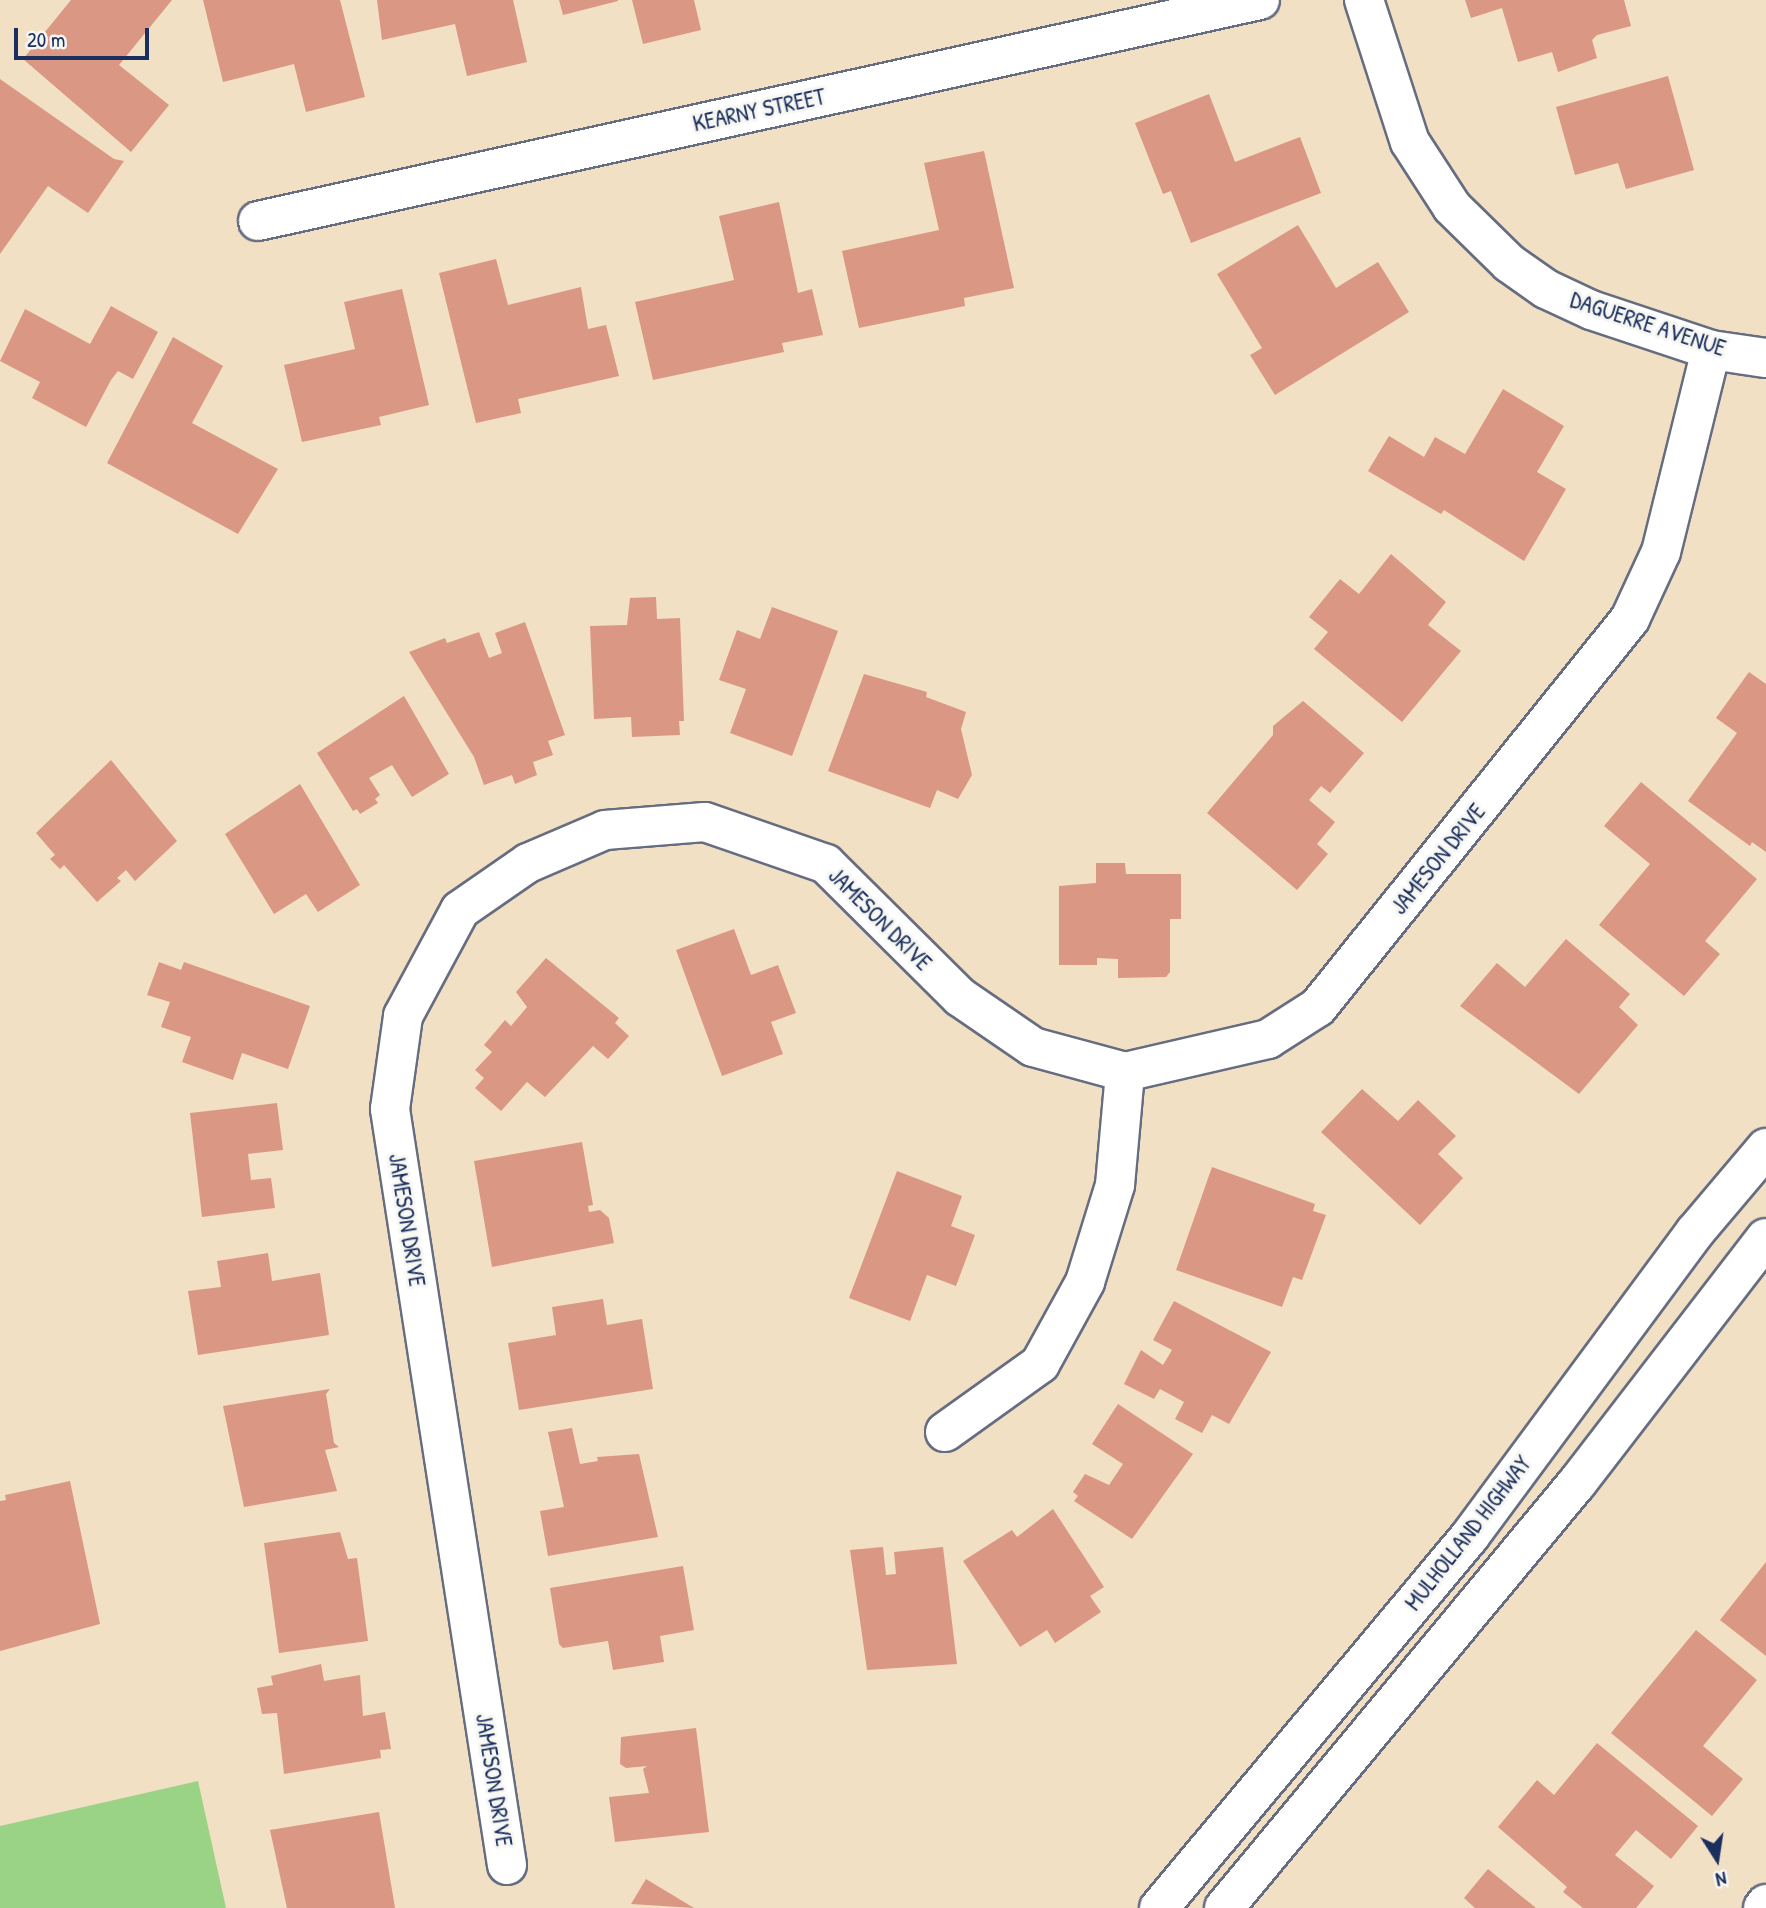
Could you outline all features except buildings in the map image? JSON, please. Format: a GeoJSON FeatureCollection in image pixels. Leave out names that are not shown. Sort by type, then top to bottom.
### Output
{"type":"FeatureCollection","features":[{"type":"Feature","properties":{"kind":"street","name":"KEARNY STREET"},"geometry":{"type":"LineString","coordinates":[[258,221],[1261,0]]}},
{"type":"Feature","properties":{"kind":"street","name":"DAGUERRE AVENUE"},"geometry":{"type":"LineString","coordinates":[[1364,0],[1410,142],[1452,207],[1509,263],[1546,289],[1591,310],[1712,350],[1766,358]]}},
{"type":"Feature","properties":{"kind":"street","name":"JAMESON DRIVE"},"geometry":{"type":"LineString","coordinates":[[507,1865],[390,1110],[403,1016],[460,910],[528,863],[605,830],[705,822],[826,864],[960,998],[1033,1047],[1125,1072],[1268,1039],[1318,1007],[1630,619],[1661,552],[1712,350]]}},
{"type":"Feature","properties":{"kind":"street"},"geometry":{"type":"LineString","coordinates":[[945,1432],[1040,1364],[1085,1282],[1115,1185],[1125,1072]]}},
{"type":"Feature","properties":{"kind":"street","name":"MULHOLLAND HIGHWAY"},"geometry":{"type":"LineString","coordinates":[[1159,1908],[1469,1536],[1695,1233],[1766,1148]]}},
{"type":"Feature","properties":{"kind":"street"},"geometry":{"type":"LineString","coordinates":[[1224,1908],[1577,1483],[1766,1238]]}},
{"type":"Feature","properties":{"kind":"green space"},"geometry":{"type":"Polygon","coordinates":[[[198,1781],[226,1908],[0,1908],[0,1826],[198,1781]]]}}]}
